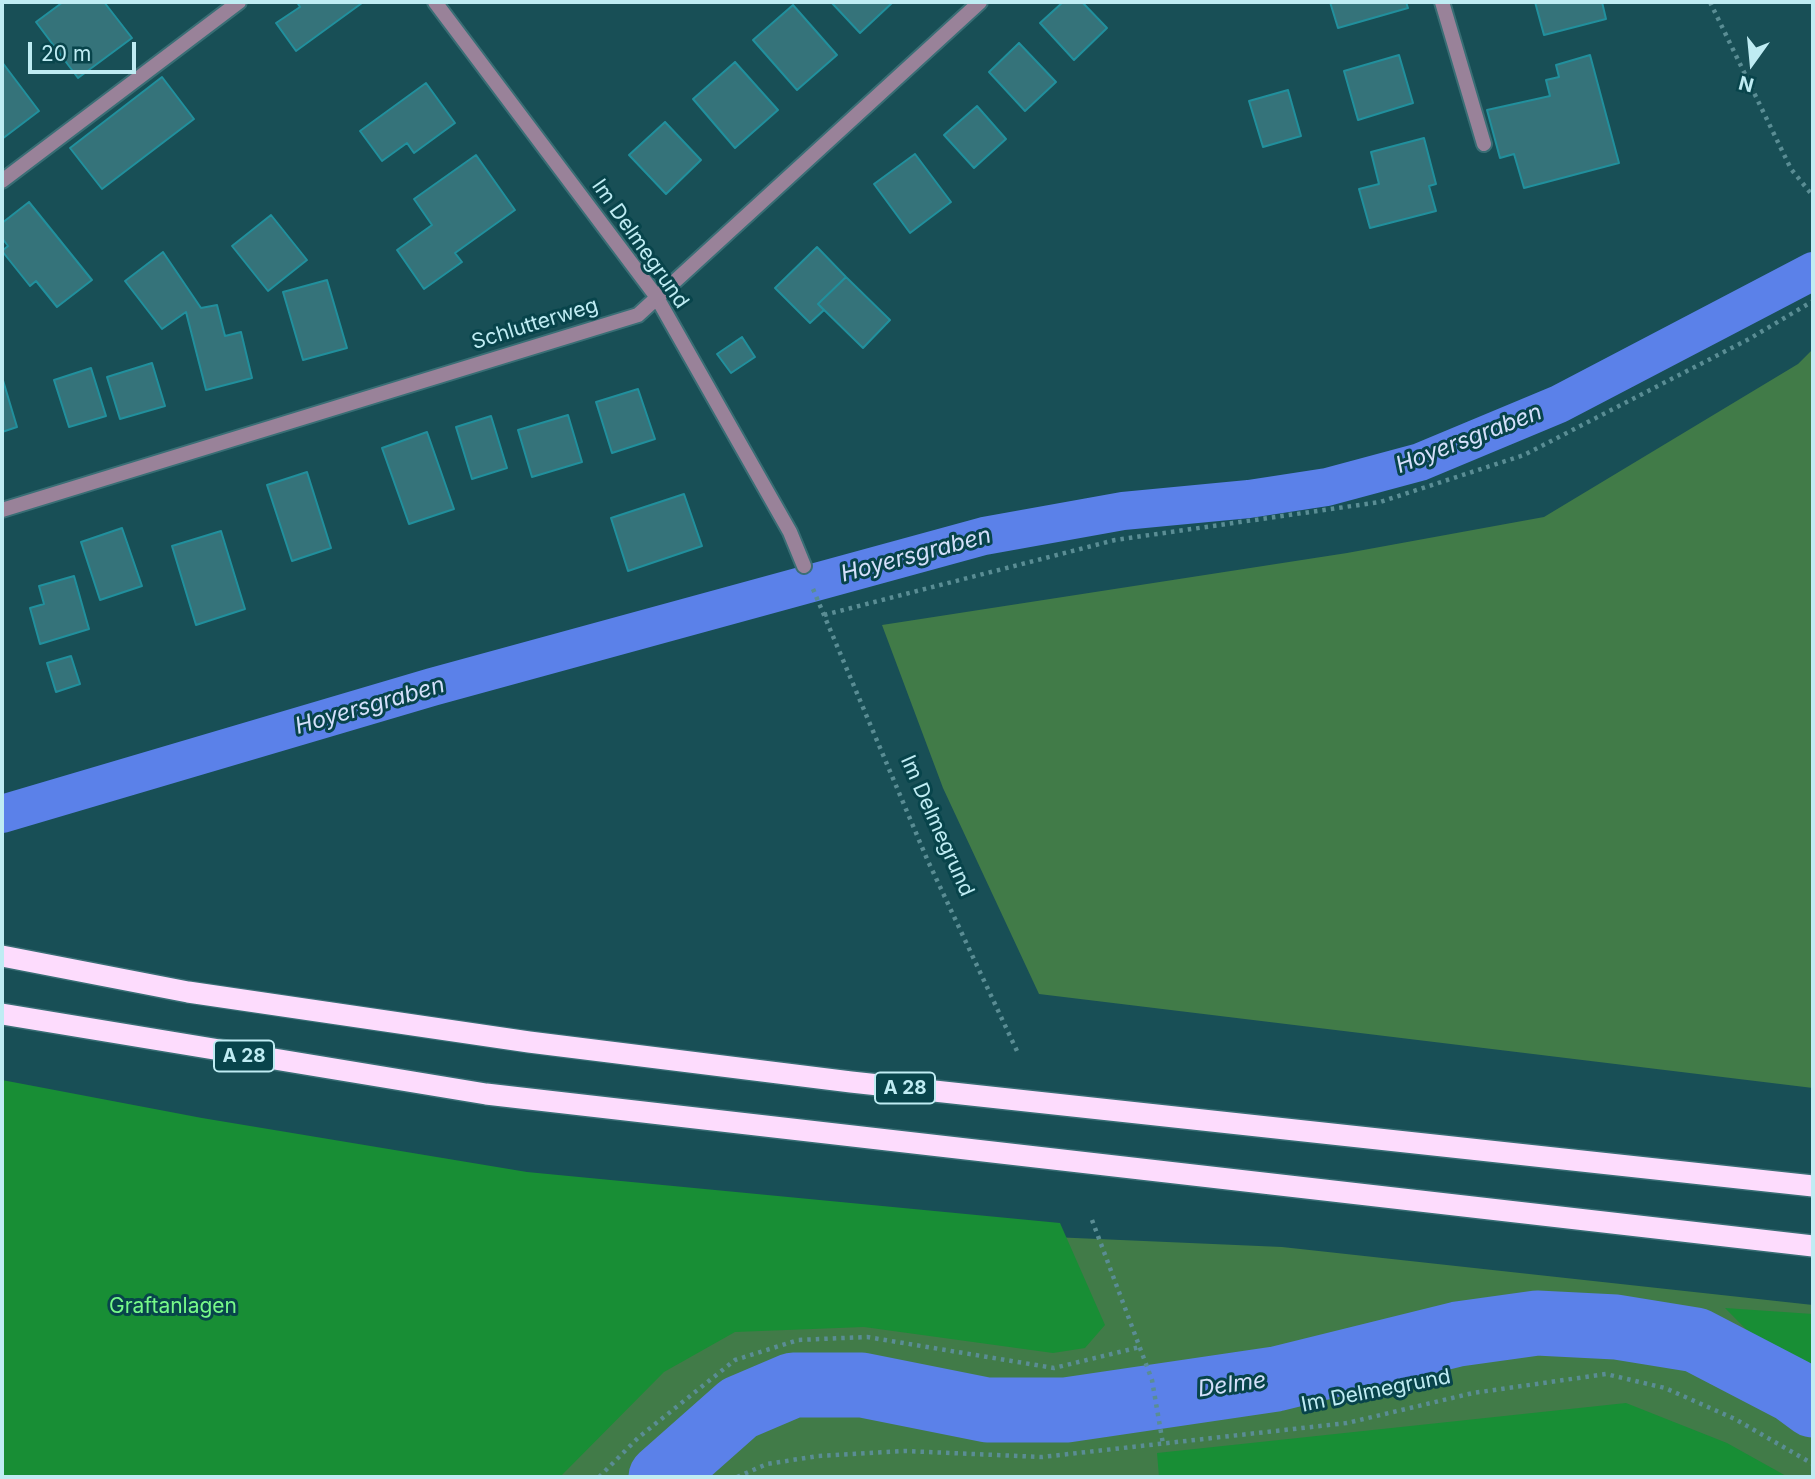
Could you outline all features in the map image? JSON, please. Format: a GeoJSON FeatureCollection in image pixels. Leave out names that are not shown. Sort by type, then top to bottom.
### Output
{"type":"FeatureCollection","features":[{"type":"Feature","properties":{"kind":"highway","name":"A 28"},"geometry":{"type":"LineString","coordinates":[[2,957],[188,992],[529,1042],[851,1082],[1813,1186]]}},
{"type":"Feature","properties":{"kind":"highway","name":"A 28"},"geometry":{"type":"LineString","coordinates":[[2,1014],[486,1094],[1813,1245]]}},
{"type":"Feature","properties":{"kind":"street"},"geometry":{"type":"LineString","coordinates":[[2,181],[239,2]]}},
{"type":"Feature","properties":{"kind":"street","name":"Im Delmegrund"},"geometry":{"type":"LineString","coordinates":[[435,2],[656,296],[790,532],[804,566]]}},
{"type":"Feature","properties":{"kind":"street","name":"Schlutterweg"},"geometry":{"type":"LineString","coordinates":[[2,510],[638,315],[980,2]]}},
{"type":"Feature","properties":{"kind":"street"},"geometry":{"type":"LineString","coordinates":[[1442,2],[1484,144]]}},
{"type":"Feature","properties":{"kind":"path"},"geometry":{"type":"LineString","coordinates":[[1710,2],[1791,169],[1813,196]]}},
{"type":"Feature","properties":{"kind":"path","name":"Im Delmegrund"},"geometry":{"type":"LineString","coordinates":[[1017,1051],[927,859],[824,615],[1115,540],[1380,502],[1524,455],[1749,339],[1813,301]]}},
{"type":"Feature","properties":{"kind":"path"},"geometry":{"type":"LineString","coordinates":[[1092,1220],[1152,1380],[1163,1444]]}},
{"type":"Feature","properties":{"kind":"path"},"geometry":{"type":"LineString","coordinates":[[599,1477],[639,1437],[735,1360],[798,1340],[867,1337],[1054,1368],[1140,1347]]}},
{"type":"Feature","properties":{"kind":"path","name":"Im Delmegrund"},"geometry":{"type":"LineString","coordinates":[[737,1477],[767,1464],[818,1455],[905,1451],[1042,1457],[1347,1423],[1473,1393],[1606,1374],[1665,1388],[1688,1398],[1735,1419],[1813,1464]]}},
{"type":"Feature","properties":{"kind":"green space"},"geometry":{"type":"Polygon","coordinates":[[[1813,349],[1813,1088],[1039,994],[943,788],[882,625],[1347,553],[1544,517],[1798,364],[1813,349]]]}},
{"type":"Feature","properties":{"kind":"green space"},"geometry":{"type":"Polygon","coordinates":[[[2,1080],[202,1118],[527,1172],[1060,1223],[1105,1325],[1085,1348],[1053,1353],[864,1327],[735,1332],[664,1372],[560,1477],[2,1477],[2,1080]]]}},
{"type":"Feature","properties":{"kind":"green space","name":"Graftanlagen"},"geometry":{"type":"Polygon","coordinates":[[[845,1228],[1282,1247],[1813,1305],[1813,1477],[2,1477],[845,1228]]]}},
{"type":"Feature","properties":{"kind":"green space"},"geometry":{"type":"Polygon","coordinates":[[[1725,1308],[1813,1314],[1813,1397],[1725,1308]]]}},
{"type":"Feature","properties":{"kind":"green space"},"geometry":{"type":"Polygon","coordinates":[[[1626,1403],[1727,1443],[1788,1477],[1159,1477],[1157,1453],[1626,1403]]]}},
{"type":"Feature","properties":{"kind":"building"},"geometry":{"type":"Polygon","coordinates":[[[63,2],[104,2],[132,38],[78,78],[36,22],[63,2]]]}},
{"type":"Feature","properties":{"kind":"building"},"geometry":{"type":"Polygon","coordinates":[[[297,2],[362,3],[296,51],[276,23],[300,7],[297,2]]]}},
{"type":"Feature","properties":{"kind":"building"},"geometry":{"type":"Polygon","coordinates":[[[831,2],[891,2],[892,3],[860,33],[831,2]]]}},
{"type":"Feature","properties":{"kind":"building"},"geometry":{"type":"Polygon","coordinates":[[[1063,2],[1082,2],[1107,28],[1074,60],[1040,23],[1063,2]]]}},
{"type":"Feature","properties":{"kind":"building"},"geometry":{"type":"Polygon","coordinates":[[[1330,2],[1406,2],[1408,8],[1338,28],[1330,2]]]}},
{"type":"Feature","properties":{"kind":"building"},"geometry":{"type":"Polygon","coordinates":[[[1535,2],[1602,2],[1606,19],[1544,35],[1535,2]]]}},
{"type":"Feature","properties":{"kind":"building"},"geometry":{"type":"Polygon","coordinates":[[[793,5],[837,55],[797,90],[753,40],[793,5]]]}},
{"type":"Feature","properties":{"kind":"building"},"geometry":{"type":"Polygon","coordinates":[[[1019,43],[1056,82],[1025,111],[989,72],[1019,43]]]}},
{"type":"Feature","properties":{"kind":"building"},"geometry":{"type":"Polygon","coordinates":[[[1399,55],[1413,103],[1358,120],[1344,71],[1399,55]]]}},
{"type":"Feature","properties":{"kind":"building"},"geometry":{"type":"Polygon","coordinates":[[[1590,55],[1619,163],[1524,188],[1514,154],[1500,158],[1487,110],[1550,96],[1546,80],[1559,77],[1556,65],[1590,55]]]}},
{"type":"Feature","properties":{"kind":"building"},"geometry":{"type":"Polygon","coordinates":[[[2,62],[39,111],[2,139],[2,62]]]}},
{"type":"Feature","properties":{"kind":"building"},"geometry":{"type":"Polygon","coordinates":[[[735,62],[778,110],[735,148],[693,99],[735,62]]]}},
{"type":"Feature","properties":{"kind":"building"},"geometry":{"type":"Polygon","coordinates":[[[162,77],[194,119],[102,189],[70,148],[162,77]]]}},
{"type":"Feature","properties":{"kind":"building"},"geometry":{"type":"Polygon","coordinates":[[[426,83],[455,123],[414,153],[407,143],[382,161],[360,131],[426,83]]]}},
{"type":"Feature","properties":{"kind":"building"},"geometry":{"type":"Polygon","coordinates":[[[1288,90],[1301,136],[1263,147],[1249,101],[1288,90]]]}},
{"type":"Feature","properties":{"kind":"building"},"geometry":{"type":"Polygon","coordinates":[[[977,106],[1006,139],[974,168],[944,135],[977,106]]]}},
{"type":"Feature","properties":{"kind":"building"},"geometry":{"type":"Polygon","coordinates":[[[665,122],[701,160],[666,194],[629,155],[665,122]]]}},
{"type":"Feature","properties":{"kind":"building"},"geometry":{"type":"Polygon","coordinates":[[[1424,138],[1436,184],[1429,186],[1436,211],[1370,228],[1359,189],[1379,184],[1371,152],[1424,138]]]}},
{"type":"Feature","properties":{"kind":"building"},"geometry":{"type":"Polygon","coordinates":[[[915,154],[951,202],[910,233],[874,184],[915,154]]]}},
{"type":"Feature","properties":{"kind":"building"},"geometry":{"type":"Polygon","coordinates":[[[476,155],[515,210],[455,253],[462,262],[424,289],[397,250],[432,225],[414,199],[476,155]]]}},
{"type":"Feature","properties":{"kind":"building"},"geometry":{"type":"Polygon","coordinates":[[[29,202],[92,280],[57,307],[36,281],[30,286],[2,251],[8,246],[2,238],[2,223],[29,202]]]}},
{"type":"Feature","properties":{"kind":"building"},"geometry":{"type":"Polygon","coordinates":[[[271,215],[307,260],[268,291],[232,246],[271,215]]]}},
{"type":"Feature","properties":{"kind":"building"},"geometry":{"type":"Polygon","coordinates":[[[817,247],[846,277],[818,304],[824,310],[810,323],[775,288],[817,247]]]}},
{"type":"Feature","properties":{"kind":"building"},"geometry":{"type":"Polygon","coordinates":[[[163,252],[201,308],[217,305],[225,336],[241,332],[252,378],[206,390],[186,312],[162,329],[125,281],[163,252]]]}},
{"type":"Feature","properties":{"kind":"building"},"geometry":{"type":"Polygon","coordinates":[[[846,277],[890,320],[863,348],[818,304],[846,277]]]}},
{"type":"Feature","properties":{"kind":"building"},"geometry":{"type":"Polygon","coordinates":[[[327,280],[347,348],[303,360],[283,292],[327,280]]]}},
{"type":"Feature","properties":{"kind":"building"},"geometry":{"type":"Polygon","coordinates":[[[742,337],[755,357],[731,373],[717,354],[742,337]]]}},
{"type":"Feature","properties":{"kind":"building"},"geometry":{"type":"Polygon","coordinates":[[[152,363],[165,406],[120,419],[107,377],[152,363]]]}},
{"type":"Feature","properties":{"kind":"building"},"geometry":{"type":"Polygon","coordinates":[[[91,368],[106,416],[69,427],[54,380],[91,368]]]}},
{"type":"Feature","properties":{"kind":"building"},"geometry":{"type":"Polygon","coordinates":[[[2,377],[17,427],[2,432],[2,377]]]}},
{"type":"Feature","properties":{"kind":"building"},"geometry":{"type":"Polygon","coordinates":[[[638,389],[655,439],[612,453],[596,402],[638,389]]]}},
{"type":"Feature","properties":{"kind":"building"},"geometry":{"type":"Polygon","coordinates":[[[568,415],[582,462],[532,477],[518,430],[568,415]]]}},
{"type":"Feature","properties":{"kind":"building"},"geometry":{"type":"Polygon","coordinates":[[[491,416],[507,468],[472,479],[456,427],[491,416]]]}},
{"type":"Feature","properties":{"kind":"building"},"geometry":{"type":"Polygon","coordinates":[[[427,432],[454,509],[409,524],[382,448],[427,432]]]}},
{"type":"Feature","properties":{"kind":"building"},"geometry":{"type":"Polygon","coordinates":[[[307,472],[331,548],[292,561],[267,485],[307,472]]]}},
{"type":"Feature","properties":{"kind":"building"},"geometry":{"type":"Polygon","coordinates":[[[684,494],[702,546],[628,571],[611,518],[684,494]]]}},
{"type":"Feature","properties":{"kind":"building"},"geometry":{"type":"Polygon","coordinates":[[[122,528],[142,586],[100,600],[81,542],[122,528]]]}},
{"type":"Feature","properties":{"kind":"building"},"geometry":{"type":"Polygon","coordinates":[[[221,531],[245,609],[196,625],[172,546],[221,531]]]}},
{"type":"Feature","properties":{"kind":"building"},"geometry":{"type":"Polygon","coordinates":[[[74,576],[89,629],[40,644],[30,608],[44,604],[39,586],[74,576]]]}},
{"type":"Feature","properties":{"kind":"building"},"geometry":{"type":"Polygon","coordinates":[[[71,656],[80,684],[56,692],[47,663],[71,656]]]}},
{"type":"Feature","properties":{"kind":"waterway","name":"Hoyersgraben"},"geometry":{"type":"LineString","coordinates":[[2,814],[432,687],[984,536],[1123,511],[1249,499],[1327,487],[1420,462],[1559,404],[1813,271]]}},
{"type":"Feature","properties":{"kind":"waterway","name":"Delme"},"geometry":{"type":"LineString","coordinates":[[661,1477],[739,1408],[793,1385],[862,1385],[987,1410],[1066,1410],[1276,1379],[1458,1334],[1537,1323],[1616,1327],[1696,1340],[1794,1391],[1813,1405]]}}]}
